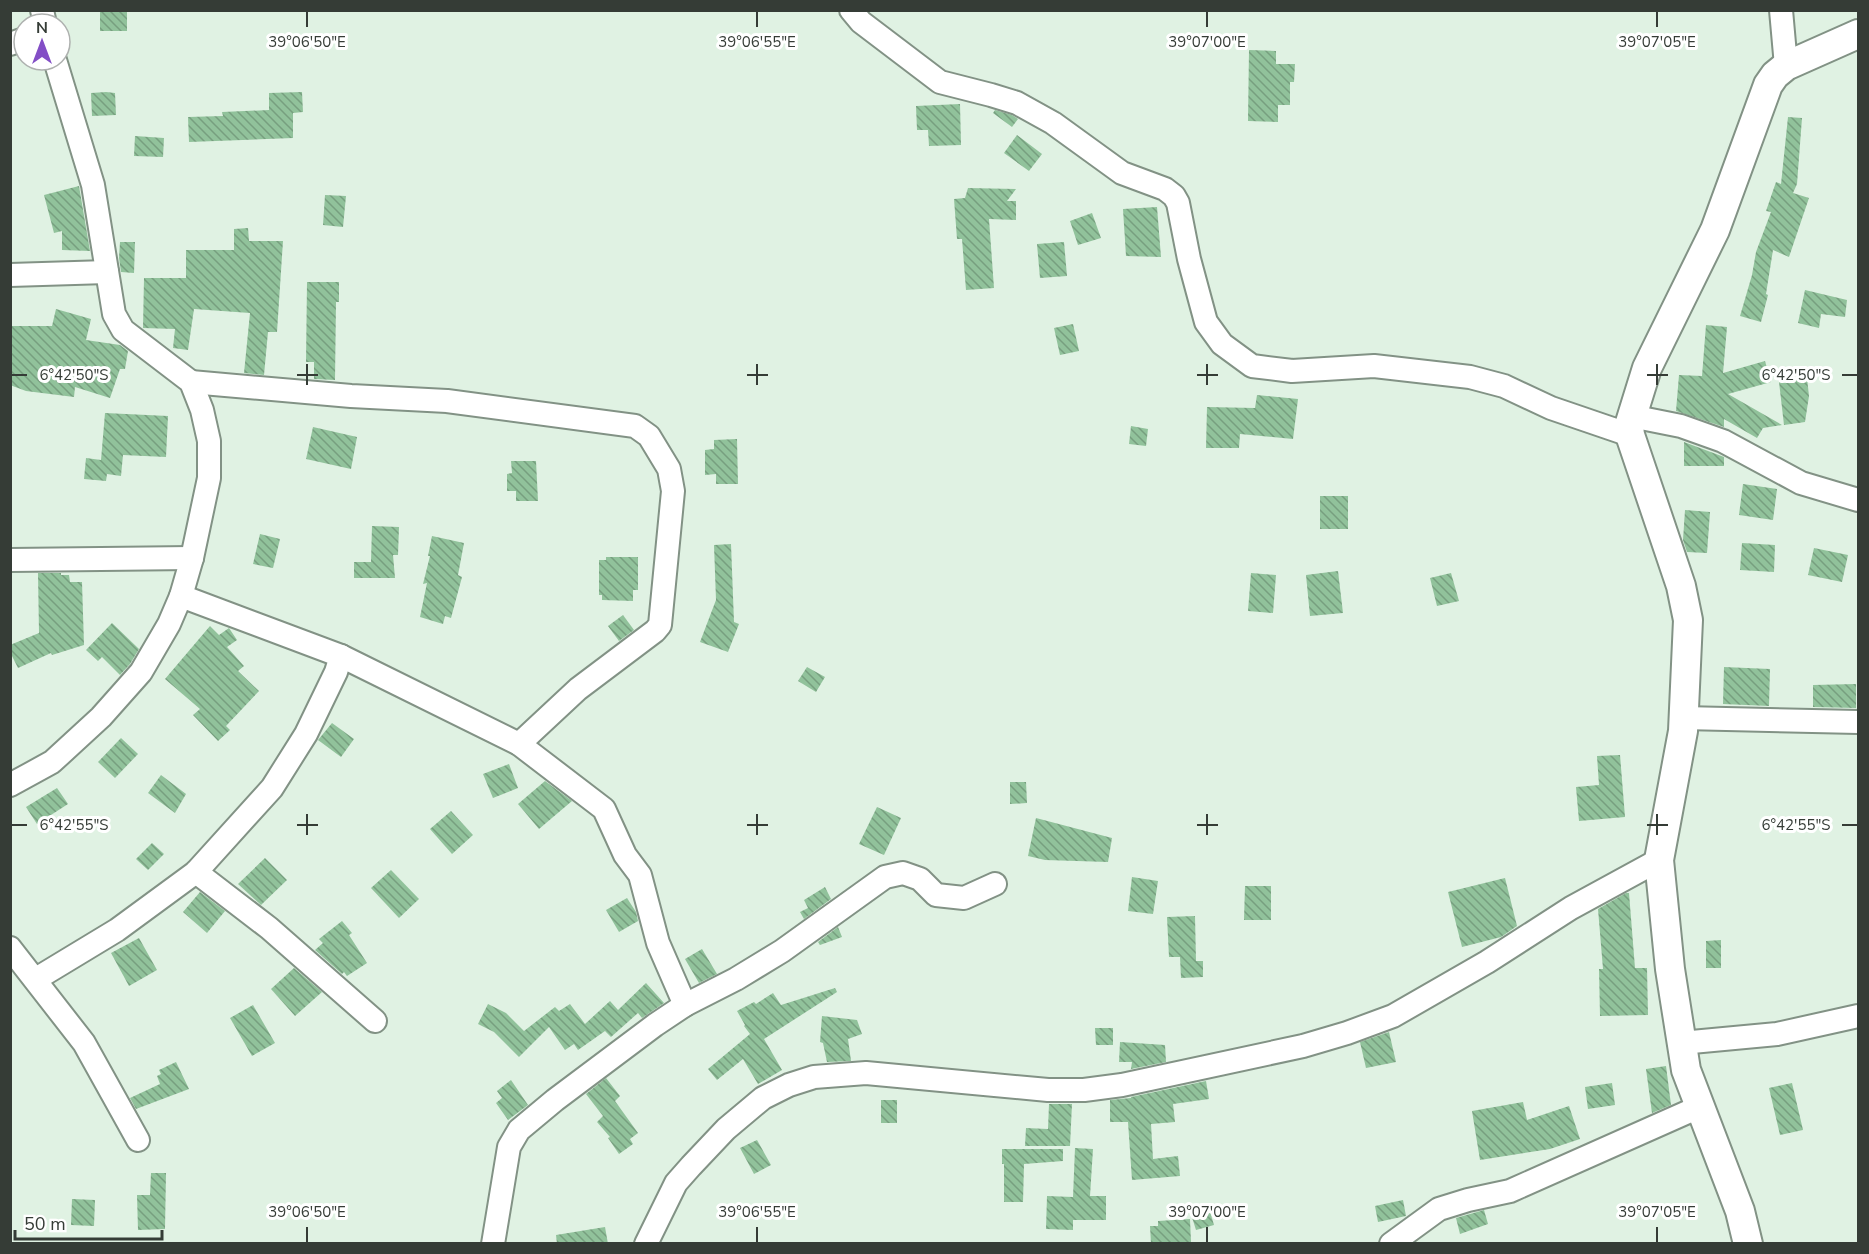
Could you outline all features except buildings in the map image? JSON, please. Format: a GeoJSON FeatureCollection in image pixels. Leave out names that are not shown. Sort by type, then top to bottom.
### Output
{"type":"FeatureCollection","features":[{"type":"Feature","properties":{"kind":"street"},"geometry":{"type":"LineString","coordinates":[[851,10],[861,22],[940,82],[991,94],[1017,103],[1053,123],[1122,173],[1165,189],[1174,196],[1178,203],[1189,259],[1206,322],[1222,344],[1252,366],[1292,371],[1374,366],[1470,377],[1504,386],[1551,408],[1631,426],[1681,426],[1723,441],[1802,483],[1858,500]]}},
{"type":"Feature","properties":{"kind":"street"},"geometry":{"type":"LineString","coordinates":[[1781,10],[1786,66]]}},
{"type":"Feature","properties":{"kind":"street"},"geometry":{"type":"LineString","coordinates":[[1748,1244],[1740,1211],[1686,1070],[1670,969],[1659,860],[1683,731],[1688,620],[1681,586],[1631,426],[1647,368],[1715,230],[1768,86],[1775,75],[1786,66],[1858,34]]}},
{"type":"Feature","properties":{"kind":"street"},"geometry":{"type":"LineString","coordinates":[[10,785],[52,762],[101,717],[141,672],[169,624],[181,596],[192,558],[209,478],[208,441],[202,410],[191,382],[123,330],[114,314],[93,185],[59,72]]}},
{"type":"Feature","properties":{"kind":"street"},"geometry":{"type":"LineString","coordinates":[[10,275],[107,272]]}},
{"type":"Feature","properties":{"kind":"street"},"geometry":{"type":"LineString","coordinates":[[191,382],[351,396],[447,401],[635,426],[649,436],[669,469],[673,491],[660,625],[656,631],[578,689],[519,744]]}},
{"type":"Feature","properties":{"kind":"street"},"geometry":{"type":"LineString","coordinates":[[10,560],[192,558]]}},
{"type":"Feature","properties":{"kind":"street"},"geometry":{"type":"LineString","coordinates":[[181,596],[341,656],[519,744],[604,809],[625,855],[640,875],[658,943],[685,1005]]}},
{"type":"Feature","properties":{"kind":"street"},"geometry":{"type":"LineString","coordinates":[[36,979],[117,930],[196,872],[272,788],[306,734],[336,672],[341,656]]}},
{"type":"Feature","properties":{"kind":"street"},"geometry":{"type":"LineString","coordinates":[[1683,718],[1858,722]]}},
{"type":"Feature","properties":{"kind":"street"},"geometry":{"type":"LineString","coordinates":[[646,1244],[676,1183],[691,1166],[726,1129],[763,1098],[789,1085],[814,1077],[866,1073],[1048,1090],[1084,1090],[1303,1046],[1394,1016],[1467,974],[1571,908],[1659,860]]}},
{"type":"Feature","properties":{"kind":"street"},"geometry":{"type":"LineString","coordinates":[[196,872],[268,928],[375,1021]]}},
{"type":"Feature","properties":{"kind":"street"},"geometry":{"type":"LineString","coordinates":[[493,1244],[509,1147],[519,1130],[637,1038],[685,1005],[736,979],[782,951],[885,877],[903,873],[920,879],[936,895],[964,897],[995,884]]}},
{"type":"Feature","properties":{"kind":"street"},"geometry":{"type":"LineString","coordinates":[[10,948],[84,1043],[138,1140]]}},
{"type":"Feature","properties":{"kind":"street"},"geometry":{"type":"LineString","coordinates":[[1681,1043],[1777,1034],[1858,1016]]}},
{"type":"Feature","properties":{"kind":"street"},"geometry":{"type":"LineString","coordinates":[[1391,1244],[1439,1209],[1510,1191],[1699,1107]]}}]}
